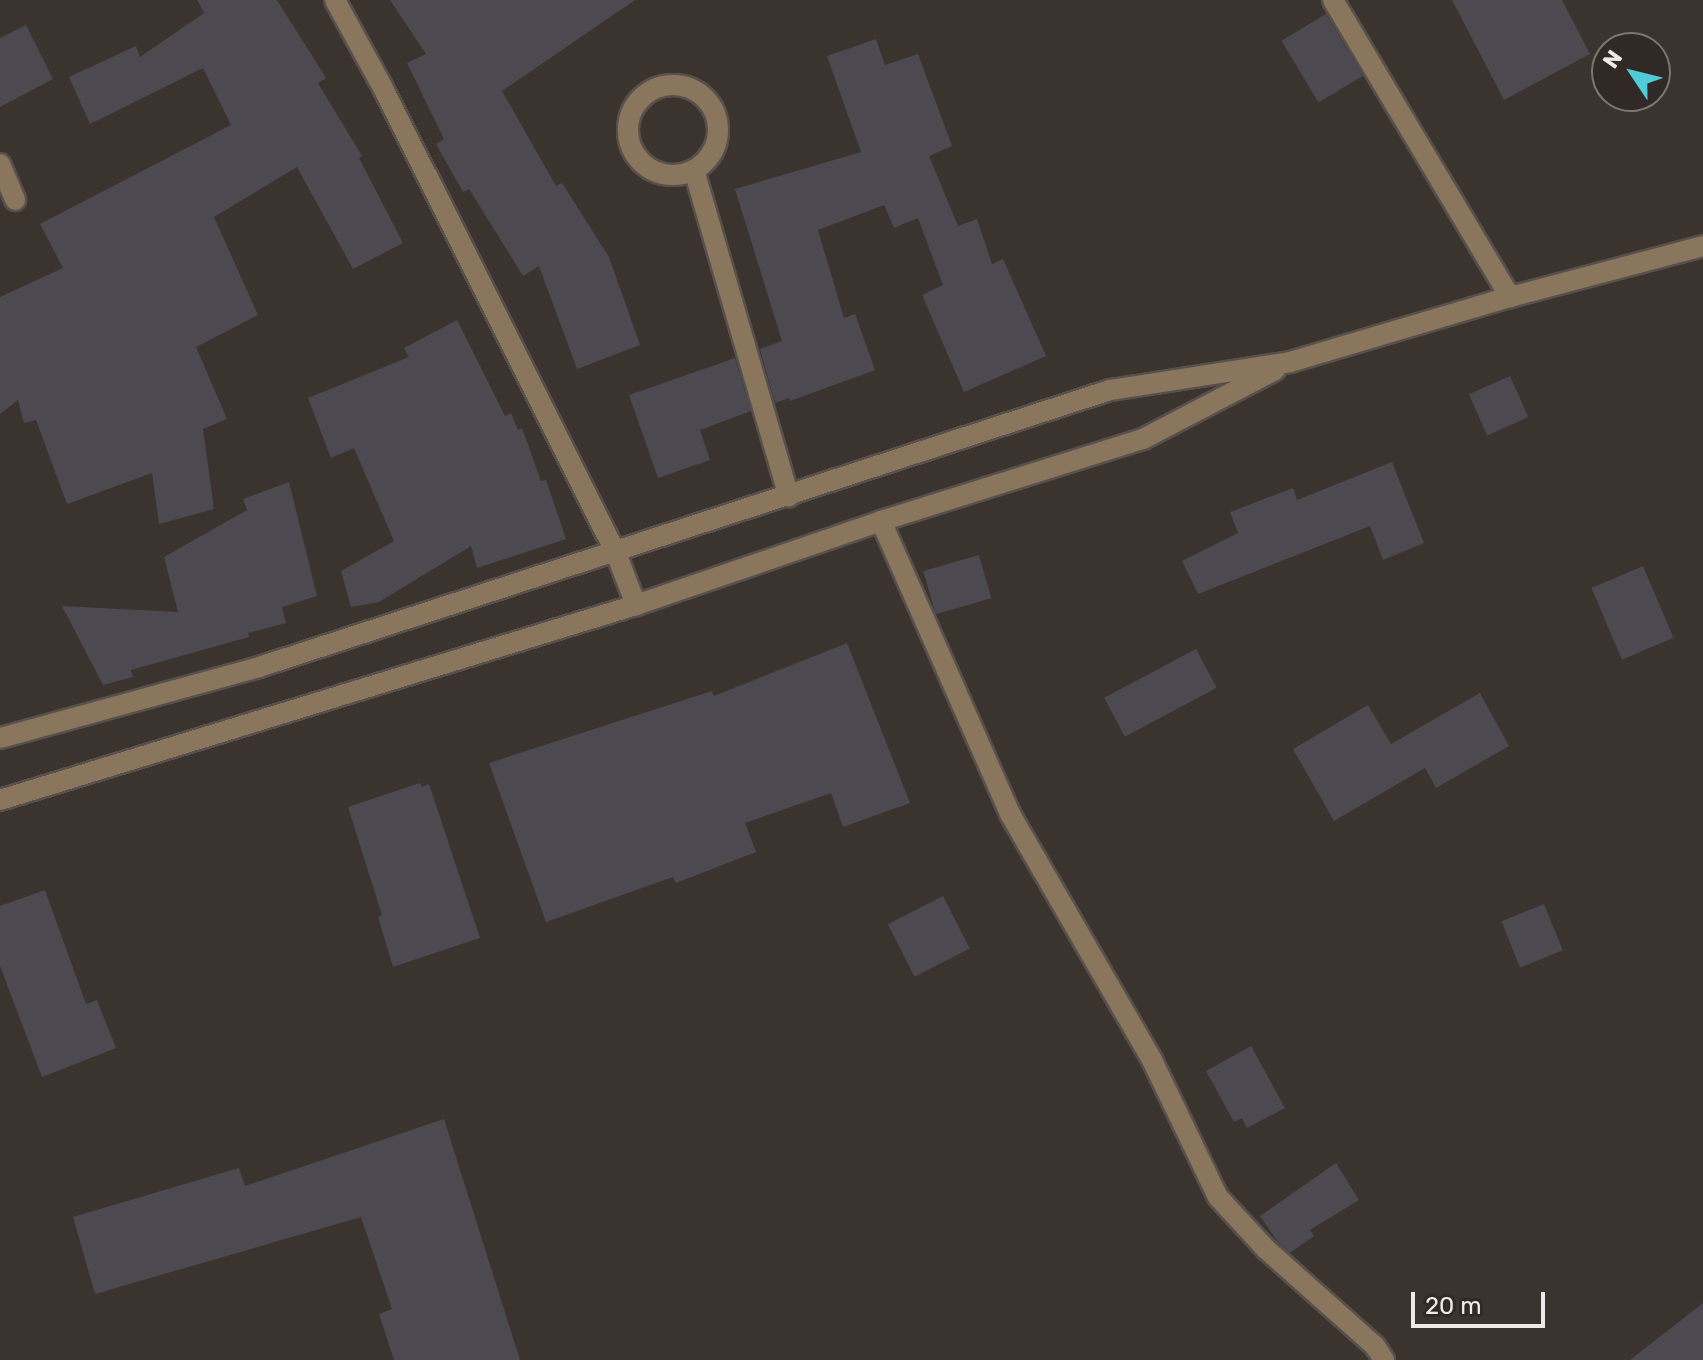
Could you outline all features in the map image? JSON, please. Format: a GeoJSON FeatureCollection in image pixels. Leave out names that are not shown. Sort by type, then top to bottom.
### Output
{"type":"FeatureCollection","features":[{"type":"Feature","properties":{"kind":"street"},"geometry":{"type":"LineString","coordinates":[[335,0],[383,88],[616,553],[636,605]]}},
{"type":"Feature","properties":{"kind":"street"},"geometry":{"type":"LineString","coordinates":[[1333,0],[1510,297]]}},
{"type":"Feature","properties":{"kind":"street"},"geometry":{"type":"LineString","coordinates":[[677,84],[693,88],[711,105],[718,129],[716,145],[707,160],[694,170],[676,176],[657,173],[640,162],[630,146],[628,126],[633,109],[646,93],[677,84]]}},
{"type":"Feature","properties":{"kind":"street"},"geometry":{"type":"LineString","coordinates":[[0,164],[15,200]]}},
{"type":"Feature","properties":{"kind":"street"},"geometry":{"type":"LineString","coordinates":[[694,170],[789,496]]}},
{"type":"Feature","properties":{"kind":"street"},"geometry":{"type":"LineString","coordinates":[[0,738],[259,667],[1110,390],[1290,362],[1510,297],[1703,246]]}},
{"type":"Feature","properties":{"kind":"street"},"geometry":{"type":"LineString","coordinates":[[0,800],[636,605],[881,521],[1143,439],[1290,362]]}},
{"type":"Feature","properties":{"kind":"street"},"geometry":{"type":"LineString","coordinates":[[881,521],[1010,814],[1152,1060],[1218,1197],[1266,1249],[1375,1346],[1384,1360]]}},
{"type":"Feature","properties":{"kind":"building"},"geometry":{"type":"Polygon","coordinates":[[[197,0],[277,0],[326,78],[318,83],[362,156],[359,158],[403,243],[353,269],[297,167],[214,217],[258,315],[196,347],[227,419],[203,429],[214,509],[159,524],[152,473],[67,504],[36,420],[24,423],[18,400],[0,414],[0,297],[63,268],[40,224],[231,125],[203,68],[90,124],[69,77],[136,46],[140,57],[204,13],[197,0]]]}},
{"type":"Feature","properties":{"kind":"building"},"geometry":{"type":"Polygon","coordinates":[[[390,0],[635,0],[502,91],[556,186],[562,183],[609,257],[640,345],[577,369],[539,266],[523,276],[469,189],[463,192],[436,144],[444,139],[407,63],[426,54],[390,0]]]}},
{"type":"Feature","properties":{"kind":"building"},"geometry":{"type":"Polygon","coordinates":[[[1452,0],[1562,0],[1590,54],[1504,100],[1452,0]]]}},
{"type":"Feature","properties":{"kind":"building"},"geometry":{"type":"Polygon","coordinates":[[[1326,14],[1363,76],[1319,102],[1281,41],[1326,14]]]}},
{"type":"Feature","properties":{"kind":"building"},"geometry":{"type":"Polygon","coordinates":[[[26,25],[53,79],[0,107],[0,38],[26,25]]]}},
{"type":"Feature","properties":{"kind":"building"},"geometry":{"type":"Polygon","coordinates":[[[876,39],[885,65],[918,54],[952,146],[929,156],[958,226],[977,219],[992,264],[1003,259],[1046,356],[964,392],[922,295],[943,285],[918,218],[894,228],[884,205],[818,230],[844,318],[855,314],[875,370],[790,401],[789,398],[775,403],[760,349],[782,341],[735,189],[861,152],[827,56],[876,39]]]}},
{"type":"Feature","properties":{"kind":"building"},"geometry":{"type":"Polygon","coordinates":[[[457,320],[505,416],[511,413],[518,430],[522,428],[541,481],[546,480],[566,539],[477,568],[471,546],[379,602],[351,607],[341,571],[394,541],[354,448],[331,458],[308,398],[409,357],[404,348],[457,320]]]}},
{"type":"Feature","properties":{"kind":"building"},"geometry":{"type":"Polygon","coordinates":[[[735,358],[751,411],[700,430],[710,460],[658,478],[629,395],[735,358]]]}},
{"type":"Feature","properties":{"kind":"building"},"geometry":{"type":"Polygon","coordinates":[[[1510,376],[1528,417],[1487,435],[1469,394],[1510,376]]]}},
{"type":"Feature","properties":{"kind":"building"},"geometry":{"type":"Polygon","coordinates":[[[1392,462],[1424,543],[1383,560],[1370,526],[1198,594],[1182,561],[1238,533],[1230,512],[1293,488],[1297,500],[1392,462]]]}},
{"type":"Feature","properties":{"kind":"building"},"geometry":{"type":"Polygon","coordinates":[[[289,482],[317,596],[282,607],[286,623],[248,633],[249,637],[131,670],[133,677],[103,685],[62,606],[178,612],[164,557],[247,510],[243,499],[289,482]]]}},
{"type":"Feature","properties":{"kind":"building"},"geometry":{"type":"Polygon","coordinates":[[[979,555],[991,598],[936,614],[923,571],[979,555]]]}},
{"type":"Feature","properties":{"kind":"building"},"geometry":{"type":"Polygon","coordinates":[[[1643,566],[1673,638],[1622,660],[1591,588],[1643,566]]]}},
{"type":"Feature","properties":{"kind":"building"},"geometry":{"type":"Polygon","coordinates":[[[847,643],[910,803],[843,827],[831,793],[745,823],[756,852],[676,883],[673,877],[546,922],[489,763],[712,691],[714,696],[847,643]]]}},
{"type":"Feature","properties":{"kind":"building"},"geometry":{"type":"Polygon","coordinates":[[[1196,649],[1217,688],[1125,737],[1104,698],[1196,649]]]}},
{"type":"Feature","properties":{"kind":"building"},"geometry":{"type":"Polygon","coordinates":[[[1480,693],[1509,746],[1436,788],[1425,768],[1334,821],[1293,749],[1368,705],[1391,744],[1480,693]]]}},
{"type":"Feature","properties":{"kind":"building"},"geometry":{"type":"Polygon","coordinates":[[[420,783],[422,787],[429,784],[480,938],[393,967],[378,917],[382,915],[348,807],[420,783]]]}},
{"type":"Feature","properties":{"kind":"building"},"geometry":{"type":"Polygon","coordinates":[[[45,890],[86,1004],[97,1000],[116,1048],[42,1077],[0,966],[0,906],[45,890]]]}},
{"type":"Feature","properties":{"kind":"building"},"geometry":{"type":"Polygon","coordinates":[[[943,896],[970,949],[915,977],[888,924],[943,896]]]}},
{"type":"Feature","properties":{"kind":"building"},"geometry":{"type":"Polygon","coordinates":[[[1544,904],[1563,950],[1520,968],[1501,921],[1544,904]]]}},
{"type":"Feature","properties":{"kind":"building"},"geometry":{"type":"Polygon","coordinates":[[[1251,1046],[1285,1108],[1247,1128],[1242,1118],[1234,1122],[1206,1071],[1251,1046]]]}},
{"type":"Feature","properties":{"kind":"building"},"geometry":{"type":"Polygon","coordinates":[[[444,1119],[520,1360],[394,1360],[379,1314],[392,1309],[361,1217],[95,1294],[73,1217],[239,1168],[245,1186],[444,1119]]]}},
{"type":"Feature","properties":{"kind":"building"},"geometry":{"type":"Polygon","coordinates":[[[1336,1163],[1359,1200],[1310,1230],[1314,1236],[1290,1253],[1277,1241],[1260,1216],[1336,1163]]]}},
{"type":"Feature","properties":{"kind":"building"},"geometry":{"type":"Polygon","coordinates":[[[1703,1303],[1703,1360],[1630,1360],[1703,1303]]]}}]}
